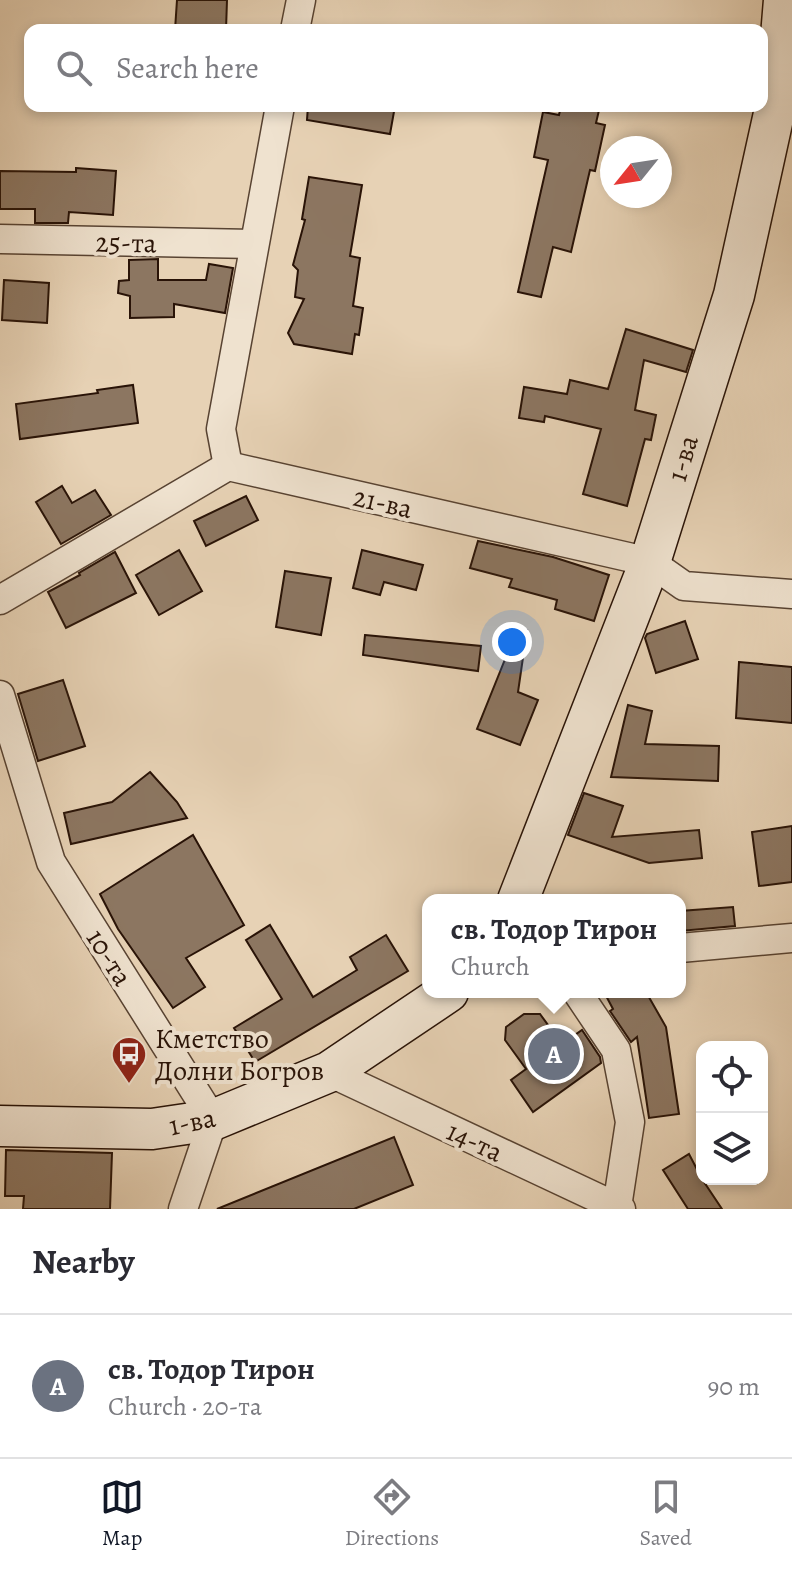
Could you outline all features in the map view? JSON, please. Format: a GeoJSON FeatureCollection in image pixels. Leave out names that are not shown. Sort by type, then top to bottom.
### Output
{"type":"FeatureCollection","features":[{"type":"Feature","properties":{"kind":"street"},"geometry":{"type":"LineString","coordinates":[[296,24],[301,0]]}},
{"type":"Feature","properties":{"kind":"street","name":"1-ва"},"geometry":{"type":"LineString","coordinates":[[520,894],[650,562],[734,295],[775,109],[784,0]]}},
{"type":"Feature","properties":{"kind":"street"},"geometry":{"type":"LineString","coordinates":[[0,600],[228,466],[221,429],[279,112]]}},
{"type":"Feature","properties":{"kind":"street","name":"25-та"},"geometry":{"type":"LineString","coordinates":[[0,239],[253,244]]}},
{"type":"Feature","properties":{"kind":"street","name":"21-ва"},"geometry":{"type":"LineString","coordinates":[[228,466],[650,562],[684,586],[792,594]]}},
{"type":"Feature","properties":{"kind":"street","name":"10-та"},"geometry":{"type":"LineString","coordinates":[[0,695],[51,862],[213,1120]]}},
{"type":"Feature","properties":{"kind":"street"},"geometry":{"type":"LineString","coordinates":[[686,947],[792,938]]}},
{"type":"Feature","properties":{"kind":"street","name":"1-ва"},"geometry":{"type":"LineString","coordinates":[[0,1126],[152,1129],[213,1120],[329,1072],[439,998]]}},
{"type":"Feature","properties":{"kind":"street"},"geometry":{"type":"LineString","coordinates":[[581,998],[616,1050],[630,1122],[619,1208]]}},
{"type":"Feature","properties":{"kind":"street","name":"14-та"},"geometry":{"type":"LineString","coordinates":[[329,1072],[619,1208]]}},
{"type":"Feature","properties":{"kind":"street"},"geometry":{"type":"LineString","coordinates":[[183,1209],[213,1120]]}},
{"type":"Feature","properties":{"kind":"building"},"geometry":{"type":"Polygon","coordinates":[[[177,0],[227,0],[226,24],[175,24],[177,0]]]}},
{"type":"Feature","properties":{"kind":"building"},"geometry":{"type":"Polygon","coordinates":[[[308,112],[394,112],[390,134],[307,120],[308,112]]]}},
{"type":"Feature","properties":{"kind":"building"},"geometry":{"type":"Polygon","coordinates":[[[543,112],[559,115],[560,112],[599,112],[596,123],[605,125],[600,136],[595,171],[590,170],[571,252],[553,247],[541,297],[518,292],[548,160],[534,157],[543,112]]]}},
{"type":"Feature","properties":{"kind":"building"},"geometry":{"type":"Polygon","coordinates":[[[76,168],[116,171],[113,215],[69,212],[68,223],[35,223],[35,209],[0,209],[0,171],[76,172],[76,168]]]}},
{"type":"Feature","properties":{"kind":"building"},"geometry":{"type":"Polygon","coordinates":[[[309,177],[362,185],[350,256],[360,258],[353,306],[363,308],[352,354],[294,344],[288,333],[304,299],[295,297],[298,270],[293,265],[305,220],[302,219],[309,177]]]}},
{"type":"Feature","properties":{"kind":"building"},"geometry":{"type":"Polygon","coordinates":[[[158,259],[158,280],[206,280],[209,264],[233,268],[225,313],[174,304],[174,317],[130,318],[130,296],[118,293],[119,281],[129,280],[129,260],[158,259]]]}},
{"type":"Feature","properties":{"kind":"building"},"geometry":{"type":"Polygon","coordinates":[[[4,280],[49,283],[47,323],[2,320],[4,280]]]}},
{"type":"Feature","properties":{"kind":"building"},"geometry":{"type":"Polygon","coordinates":[[[626,329],[693,350],[686,372],[644,360],[635,410],[656,415],[651,440],[645,439],[627,506],[583,494],[601,429],[545,416],[544,422],[519,418],[524,387],[567,394],[570,380],[608,389],[626,329]]]}},
{"type":"Feature","properties":{"kind":"building"},"geometry":{"type":"Polygon","coordinates":[[[133,385],[138,423],[20,439],[16,404],[133,385]]]}},
{"type":"Feature","properties":{"kind":"building"},"geometry":{"type":"Polygon","coordinates":[[[62,486],[72,503],[95,490],[111,515],[61,544],[36,502],[62,486]]]}},
{"type":"Feature","properties":{"kind":"building"},"geometry":{"type":"Polygon","coordinates":[[[246,496],[258,520],[206,546],[194,521],[246,496]]]}},
{"type":"Feature","properties":{"kind":"building"},"geometry":{"type":"Polygon","coordinates":[[[478,541],[553,557],[609,575],[594,621],[555,609],[557,600],[509,587],[512,579],[470,568],[478,541]]]}},
{"type":"Feature","properties":{"kind":"building"},"geometry":{"type":"Polygon","coordinates":[[[179,550],[202,591],[159,615],[136,575],[179,550]]]}},
{"type":"Feature","properties":{"kind":"building"},"geometry":{"type":"Polygon","coordinates":[[[362,550],[423,565],[416,590],[384,582],[380,595],[353,588],[362,550]]]}},
{"type":"Feature","properties":{"kind":"building"},"geometry":{"type":"Polygon","coordinates":[[[115,552],[136,593],[66,628],[48,592],[115,552]]]}},
{"type":"Feature","properties":{"kind":"building"},"geometry":{"type":"Polygon","coordinates":[[[285,571],[331,578],[321,635],[276,627],[285,571]]]}},
{"type":"Feature","properties":{"kind":"building"},"geometry":{"type":"Polygon","coordinates":[[[685,621],[698,659],[656,673],[645,638],[647,634],[685,621]]]}},
{"type":"Feature","properties":{"kind":"building"},"geometry":{"type":"Polygon","coordinates":[[[518,627],[527,630],[518,692],[538,700],[520,745],[477,729],[518,627]]]}},
{"type":"Feature","properties":{"kind":"building"},"geometry":{"type":"Polygon","coordinates":[[[365,635],[481,646],[478,671],[363,655],[365,635]]]}},
{"type":"Feature","properties":{"kind":"building"},"geometry":{"type":"Polygon","coordinates":[[[739,662],[792,667],[792,723],[736,718],[739,662]]]}},
{"type":"Feature","properties":{"kind":"building"},"geometry":{"type":"Polygon","coordinates":[[[63,680],[85,746],[38,761],[18,694],[63,680]]]}},
{"type":"Feature","properties":{"kind":"building"},"geometry":{"type":"Polygon","coordinates":[[[628,705],[652,711],[645,744],[719,746],[718,781],[611,777],[628,705]]]}},
{"type":"Feature","properties":{"kind":"building"},"geometry":{"type":"Polygon","coordinates":[[[150,772],[187,818],[71,844],[64,813],[112,802],[150,772]]]}},
{"type":"Feature","properties":{"kind":"building"},"geometry":{"type":"Polygon","coordinates":[[[584,793],[623,806],[612,837],[699,830],[702,858],[649,863],[568,835],[584,793]]]}},
{"type":"Feature","properties":{"kind":"building"},"geometry":{"type":"Polygon","coordinates":[[[792,826],[792,882],[759,886],[752,832],[792,826]]]}},
{"type":"Feature","properties":{"kind":"building"},"geometry":{"type":"Polygon","coordinates":[[[193,835],[244,925],[186,958],[205,987],[173,1008],[118,929],[100,894],[193,835]]]}},
{"type":"Feature","properties":{"kind":"building"},"geometry":{"type":"Polygon","coordinates":[[[733,907],[735,926],[686,930],[686,911],[733,907]]]}},
{"type":"Feature","properties":{"kind":"building"},"geometry":{"type":"Polygon","coordinates":[[[270,925],[313,997],[357,970],[350,957],[386,935],[408,971],[255,1062],[234,1028],[282,999],[246,940],[270,925]]]}},
{"type":"Feature","properties":{"kind":"building"},"geometry":{"type":"Polygon","coordinates":[[[607,998],[649,998],[666,1027],[679,1114],[649,1118],[637,1037],[631,1042],[610,1011],[613,1009],[607,998]]]}},
{"type":"Feature","properties":{"kind":"building"},"geometry":{"type":"Polygon","coordinates":[[[524,1014],[540,1014],[562,1044],[582,1030],[601,1063],[533,1112],[511,1080],[526,1069],[505,1040],[506,1027],[524,1014]]]}},
{"type":"Feature","properties":{"kind":"building"},"geometry":{"type":"Polygon","coordinates":[[[394,1137],[413,1185],[354,1209],[217,1209],[394,1137]]]}},
{"type":"Feature","properties":{"kind":"building"},"geometry":{"type":"Polygon","coordinates":[[[6,1150],[112,1153],[110,1209],[23,1209],[24,1196],[5,1196],[6,1150]]]}},
{"type":"Feature","properties":{"kind":"building"},"geometry":{"type":"Polygon","coordinates":[[[689,1154],[696,1167],[696,1185],[706,1185],[722,1209],[688,1209],[663,1170],[689,1154]]]}},
{"type":"Feature","properties":{"kind":"place","name":"св. Тодор Тирон"},"geometry":{"type":"Point","coordinates":[554,1054]}},
{"type":"Feature","properties":{"kind":"place","name":"Кметство Долни Богров"},"geometry":{"type":"Point","coordinates":[129,1085]}}]}
